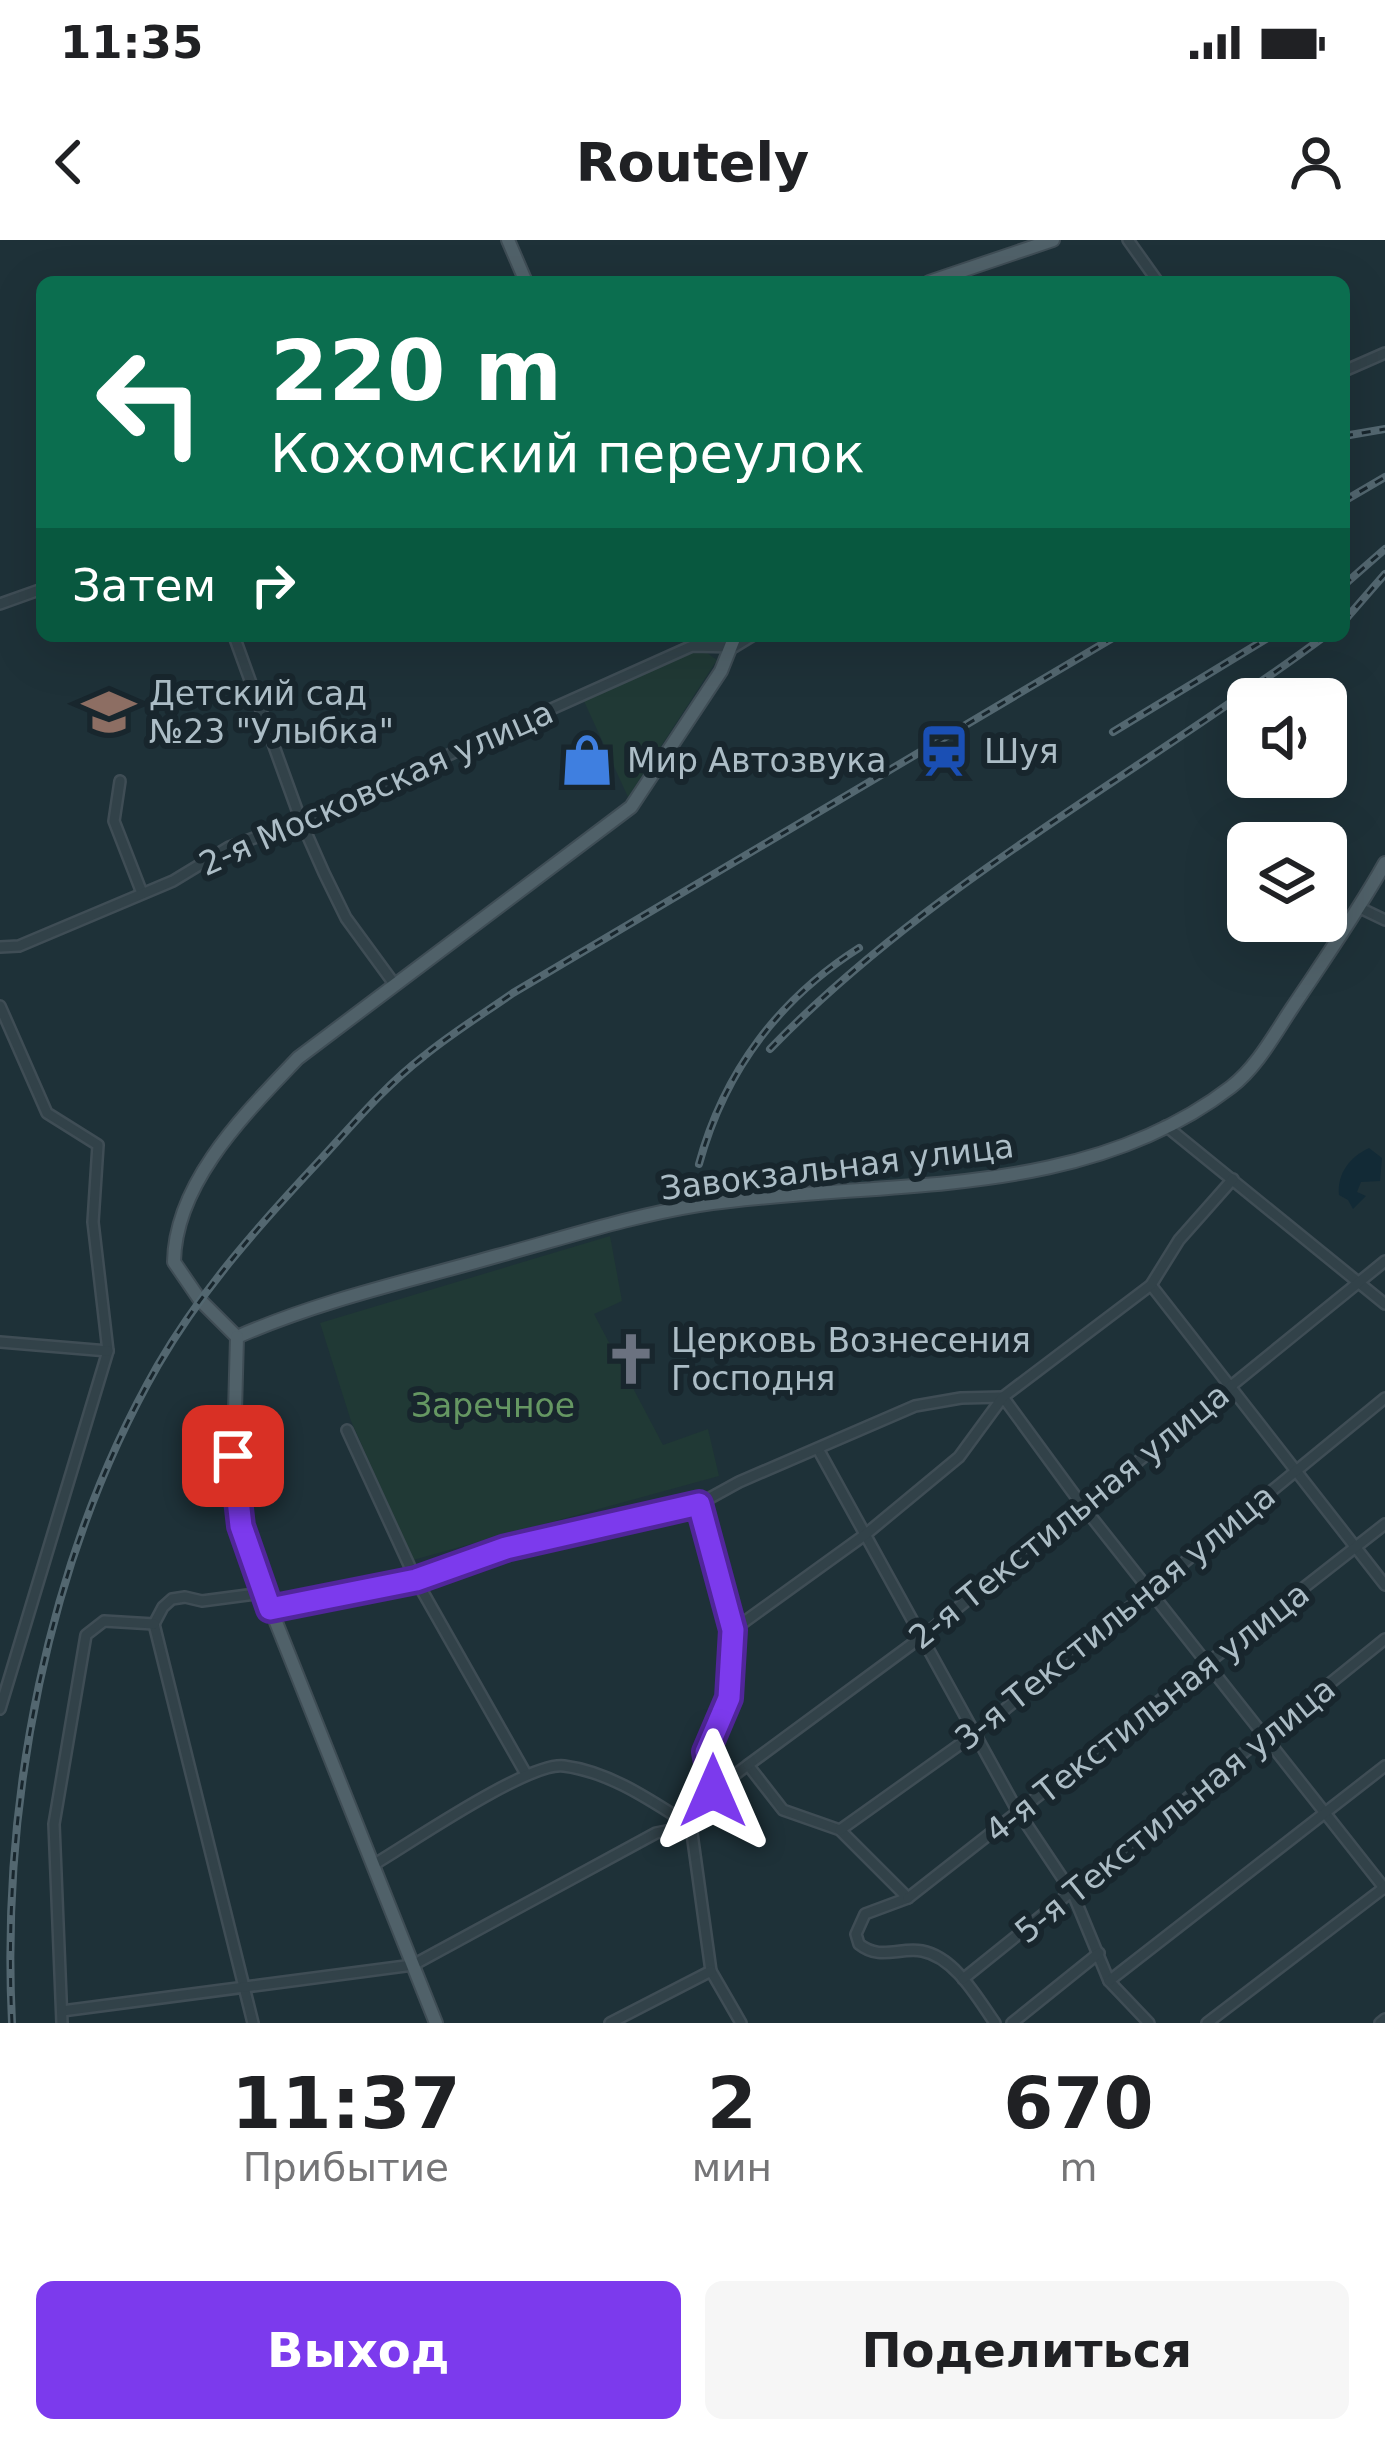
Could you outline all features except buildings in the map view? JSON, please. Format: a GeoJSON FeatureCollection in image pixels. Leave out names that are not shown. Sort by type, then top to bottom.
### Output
{"type":"FeatureCollection","features":[{"type":"Feature","properties":{"kind":"main road"},"geometry":{"type":"LineString","coordinates":[[508,240],[523,276]]}},
{"type":"Feature","properties":{"kind":"main road"},"geometry":{"type":"LineString","coordinates":[[947,276],[1052,240]]}},
{"type":"Feature","properties":{"kind":"main road"},"geometry":{"type":"LineString","coordinates":[[436,2023],[244,1539],[233,1486],[237,1337],[200,1300],[174,1262],[179,1219],[220,1150],[298,1058],[631,807],[680,738],[734,642]]}},
{"type":"Feature","properties":{"kind":"main road","name":"Завокзальная улица"},"geometry":{"type":"LineString","coordinates":[[237,1337],[298,1311],[590,1228],[696,1206],[1014,1177],[1083,1160],[1166,1126],[1233,1086],[1255,1063],[1385,863]]}},
{"type":"Feature","properties":{"kind":"street"},"geometry":{"type":"LineString","coordinates":[[1127,240],[1154,276]]}},
{"type":"Feature","properties":{"kind":"street"},"geometry":{"type":"LineString","coordinates":[[1350,368],[1385,353]]}},
{"type":"Feature","properties":{"kind":"street"},"geometry":{"type":"LineString","coordinates":[[0,604],[36,591]]}},
{"type":"Feature","properties":{"kind":"street"},"geometry":{"type":"LineString","coordinates":[[236,642],[301,821],[346,918],[395,985]]}},
{"type":"Feature","properties":{"kind":"street","name":"2-я Московская улица"},"geometry":{"type":"LineString","coordinates":[[0,947],[19,946],[173,881],[229,847],[301,821],[692,646],[734,642]]}},
{"type":"Feature","properties":{"kind":"street"},"geometry":{"type":"LineString","coordinates":[[120,781],[114,821],[142,893]]}},
{"type":"Feature","properties":{"kind":"street"},"geometry":{"type":"LineString","coordinates":[[1360,908],[1385,920]]}},
{"type":"Feature","properties":{"kind":"street"},"geometry":{"type":"LineString","coordinates":[[0,1006],[47,1114],[98,1145],[93,1222],[108,1351],[25,1629],[6,1660],[0,1709]]}},
{"type":"Feature","properties":{"kind":"street"},"geometry":{"type":"LineString","coordinates":[[1166,1126],[1385,1304]]}},
{"type":"Feature","properties":{"kind":"street"},"geometry":{"type":"LineString","coordinates":[[733,1630],[866,1534],[959,1457],[1003,1397],[1150,1285],[1180,1240],[1233,1180]]}},
{"type":"Feature","properties":{"kind":"street","name":"2-я Текстильная улица"},"geometry":{"type":"LineString","coordinates":[[748,1765],[922,1636],[1385,1261]]}},
{"type":"Feature","properties":{"kind":"street"},"geometry":{"type":"LineString","coordinates":[[1150,1285],[1385,1585]]}},
{"type":"Feature","properties":{"kind":"street"},"geometry":{"type":"LineString","coordinates":[[0,1342],[108,1351]]}},
{"type":"Feature","properties":{"kind":"street"},"geometry":{"type":"LineString","coordinates":[[270,1609],[416,1580],[506,1548],[699,1504],[915,1406],[1003,1397]]}},
{"type":"Feature","properties":{"kind":"street"},"geometry":{"type":"LineString","coordinates":[[1003,1397],[1385,1888],[1207,2023]]}},
{"type":"Feature","properties":{"kind":"street","name":"3-я Текстильная улица"},"geometry":{"type":"LineString","coordinates":[[840,1830],[976,1732],[1385,1398]]}},
{"type":"Feature","properties":{"kind":"street"},"geometry":{"type":"LineString","coordinates":[[347,1430],[416,1580],[526,1774]]}},
{"type":"Feature","properties":{"kind":"street"},"geometry":{"type":"LineString","coordinates":[[818,1449],[1017,1810],[1073,1894],[1109,1982],[1150,2023]]}},
{"type":"Feature","properties":{"kind":"street"},"geometry":{"type":"LineString","coordinates":[[699,1504],[733,1630],[729,1698],[706,1752],[713,1791],[748,1765],[783,1810],[840,1830],[908,1898]]}},
{"type":"Feature","properties":{"kind":"street","name":"4-я Текстильная улица"},"geometry":{"type":"LineString","coordinates":[[963,1979],[927,1952],[875,1953],[859,1944],[856,1934],[865,1913],[908,1898],[1385,1523]]}},
{"type":"Feature","properties":{"kind":"street"},"geometry":{"type":"LineString","coordinates":[[253,2023],[154,1624],[172,1599],[202,1601],[262,1593]]}},
{"type":"Feature","properties":{"kind":"street"},"geometry":{"type":"LineString","coordinates":[[154,1624],[104,1621],[86,1635],[54,1824],[62,2017],[413,1965],[656,1834],[692,1826]]}},
{"type":"Feature","properties":{"kind":"street","name":"5-я Текстильная улица"},"geometry":{"type":"LineString","coordinates":[[963,1979],[1385,1639]]}},
{"type":"Feature","properties":{"kind":"street"},"geometry":{"type":"LineString","coordinates":[[373,1865],[526,1774],[561,1765],[636,1790],[692,1826],[711,1971],[741,2023]]}},
{"type":"Feature","properties":{"kind":"street"},"geometry":{"type":"LineString","coordinates":[[1109,1982],[1385,1766]]}},
{"type":"Feature","properties":{"kind":"street"},"geometry":{"type":"LineString","coordinates":[[1012,2023],[1099,1953]]}},
{"type":"Feature","properties":{"kind":"street"},"geometry":{"type":"LineString","coordinates":[[610,2023],[711,1971]]}},
{"type":"Feature","properties":{"kind":"street"},"geometry":{"type":"LineString","coordinates":[[963,1979],[995,2023]]}},
{"type":"Feature","properties":{"kind":"green space"},"geometry":{"type":"Polygon","coordinates":[[[700,648],[717,660],[628,797],[583,699],[700,648]]]}},
{"type":"Feature","properties":{"kind":"green space","name":"Заречное"},"geometry":{"type":"Polygon","coordinates":[[[610,1236],[622,1301],[594,1314],[663,1445],[708,1429],[719,1476],[413,1560],[351,1421],[320,1323],[610,1236]]]}},
{"type":"Feature","properties":{"kind":"water"},"geometry":{"type":"Polygon","coordinates":[[[1369,1148],[1382,1158],[1380,1181],[1361,1182],[1357,1192],[1366,1196],[1353,1209],[1339,1195],[1340,1180],[1351,1161],[1369,1148]]]}},
{"type":"Feature","properties":{"kind":"railway"},"geometry":{"type":"LineString","coordinates":[[1350,435],[1385,429]]}},
{"type":"Feature","properties":{"kind":"railway"},"geometry":{"type":"LineString","coordinates":[[1350,497],[1385,477]]}},
{"type":"Feature","properties":{"kind":"railway"},"geometry":{"type":"LineString","coordinates":[[1350,580],[1385,549]]}},
{"type":"Feature","properties":{"kind":"railway"},"geometry":{"type":"LineString","coordinates":[[1350,614],[1385,574]]}},
{"type":"Feature","properties":{"kind":"railway"},"geometry":{"type":"LineString","coordinates":[[12,2023],[11,1939],[24,1769],[60,1600],[119,1440],[175,1337],[234,1258],[383,1092],[457,1031],[513,993],[1106,642]]}},
{"type":"Feature","properties":{"kind":"railway"},"geometry":{"type":"LineString","coordinates":[[1113,732],[1261,642]]}},
{"type":"Feature","properties":{"kind":"railway"},"geometry":{"type":"LineString","coordinates":[[770,1049],[832,989],[968,881],[1317,642]]}},
{"type":"Feature","properties":{"kind":"railway"},"geometry":{"type":"LineString","coordinates":[[699,1164],[723,1099],[758,1041],[804,990],[859,948]]}},
{"type":"Feature","properties":{"kind":"place","name":"Детский сад №23 \"Улыбка\""},"geometry":{"type":"Point","coordinates":[109,712]}},
{"type":"Feature","properties":{"kind":"place","name":"Шуя"},"geometry":{"type":"Point","coordinates":[944,751]}},
{"type":"Feature","properties":{"kind":"place","name":"Мир Автозвука"},"geometry":{"type":"Point","coordinates":[587,760]}},
{"type":"Feature","properties":{"kind":"place","name":"Церковь Вознесения Господня"},"geometry":{"type":"Point","coordinates":[631,1359]}},
{"type":"Feature","properties":{"kind":"route"},"geometry":{"type":"LineString","coordinates":[[233,1456],[241,1526],[270,1609],[416,1580],[506,1548],[699,1504],[733,1630],[729,1698],[706,1752],[713,1791]]}}]}
